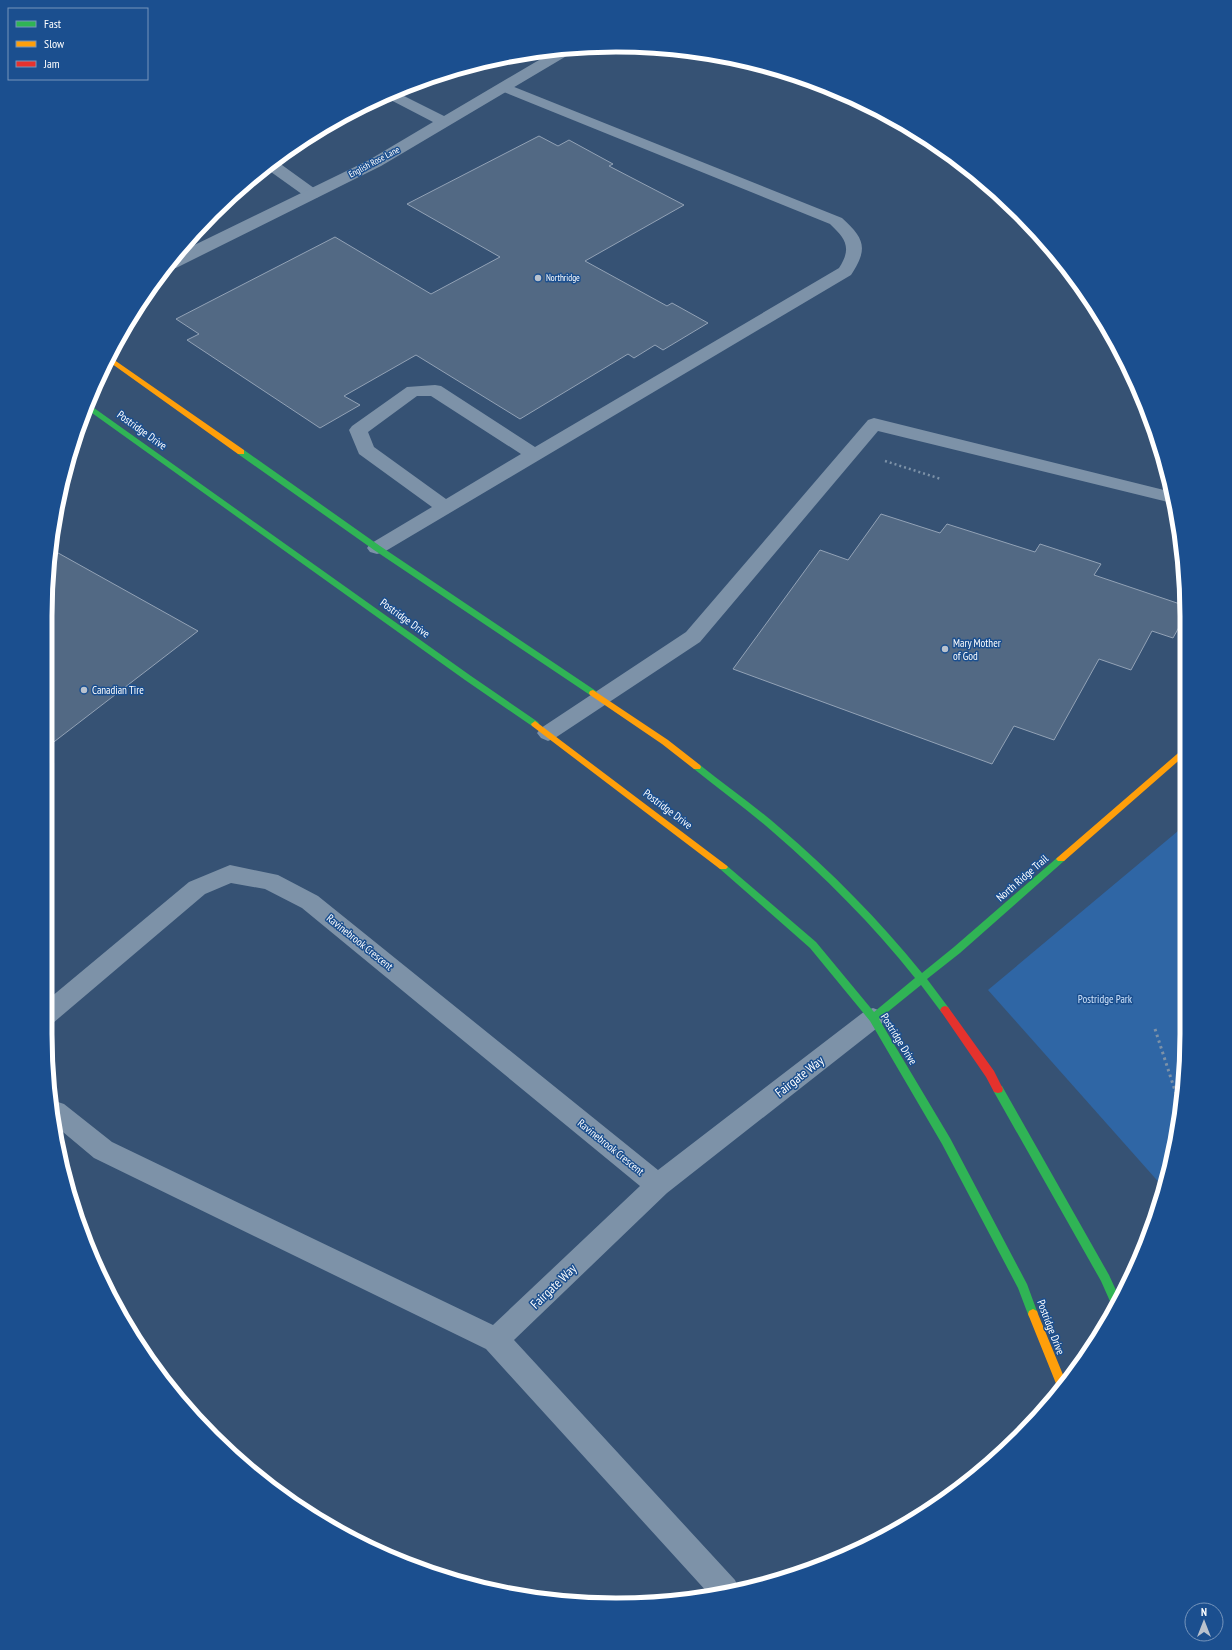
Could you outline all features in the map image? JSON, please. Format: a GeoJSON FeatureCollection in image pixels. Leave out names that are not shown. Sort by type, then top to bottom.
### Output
{"type":"FeatureCollection","features":[{"type":"Feature","properties":{"kind":"street","name":"English Rose Lane"},"geometry":{"type":"LineString","coordinates":[[180,259],[375,163],[558,55]]}},
{"type":"Feature","properties":{"kind":"street"},"geometry":{"type":"LineString","coordinates":[[377,548],[845,271],[854,259],[855,245],[849,232],[836,221],[817,212],[504,87]]}},
{"type":"Feature","properties":{"kind":"street"},"geometry":{"type":"LineString","coordinates":[[395,97],[444,122]]}},
{"type":"Feature","properties":{"kind":"street"},"geometry":{"type":"LineString","coordinates":[[275,167],[312,194]]}},
{"type":"Feature","properties":{"kind":"street"},"geometry":{"type":"LineString","coordinates":[[113,362],[377,548],[665,742],[775,829],[858,908],[922,978],[990,1074],[1105,1278],[1114,1298]]}},
{"type":"Feature","properties":{"kind":"street"},"geometry":{"type":"LineString","coordinates":[[446,508],[366,450],[358,430],[413,391],[435,390],[535,455]]}},
{"type":"Feature","properties":{"kind":"street","name":"Postridge Drive"},"geometry":{"type":"LineString","coordinates":[[92,409],[462,674],[548,733],[719,863],[813,945],[873,1018],[946,1141],[1023,1287],[1060,1381]]}},
{"type":"Feature","properties":{"kind":"street"},"geometry":{"type":"LineString","coordinates":[[548,733],[693,637],[874,424],[1167,496]]}},
{"type":"Feature","properties":{"kind":"street","name":"North Ridge Trail"},"geometry":{"type":"LineString","coordinates":[[873,1018],[957,950],[1180,755]]}},
{"type":"Feature","properties":{"kind":"street","name":"Ravinebrook Crescent"},"geometry":{"type":"LineString","coordinates":[[52,1010],[197,888],[230,874],[270,881],[310,902],[658,1185]]}},
{"type":"Feature","properties":{"kind":"street","name":"Fairgate Way"},"geometry":{"type":"LineString","coordinates":[[496,1340],[658,1185],[873,1018]]}},
{"type":"Feature","properties":{"kind":"street"},"geometry":{"type":"LineString","coordinates":[[58,1113],[103,1150],[496,1340],[723,1588]]}},
{"type":"Feature","properties":{"kind":"path"},"geometry":{"type":"LineString","coordinates":[[853,450],[941,479]]}},
{"type":"Feature","properties":{"kind":"path"},"geometry":{"type":"LineString","coordinates":[[1155,1029],[1177,1093]]}},
{"type":"Feature","properties":{"kind":"green space","name":"Postridge Park"},"geometry":{"type":"Polygon","coordinates":[[[1180,829],[1179,1071],[1169,1144],[1160,1184],[988,990],[1180,829]]]}},
{"type":"Feature","properties":{"kind":"building","name":"Northridge"},"geometry":{"type":"Polygon","coordinates":[[[539,136],[558,146],[569,140],[613,164],[609,166],[684,205],[585,261],[667,306],[672,303],[708,323],[663,350],[655,345],[634,358],[628,354],[520,419],[416,355],[344,396],[360,405],[320,428],[187,340],[199,334],[176,319],[335,237],[431,294],[500,257],[407,204],[539,136]]]}},
{"type":"Feature","properties":{"kind":"building","name":"Mary Mother of God"},"geometry":{"type":"Polygon","coordinates":[[[881,514],[940,533],[947,524],[1035,552],[1040,544],[1101,564],[1094,575],[1180,604],[1180,625],[1173,638],[1152,631],[1131,670],[1099,659],[1054,740],[1014,726],[992,764],[733,669],[820,550],[848,560],[881,514]]]}},
{"type":"Feature","properties":{"kind":"building","name":"Canadian Tire"},"geometry":{"type":"Polygon","coordinates":[[[56,552],[198,631],[52,743],[52,616],[53,579],[56,552]]]}},
{"type":"Feature","properties":{"kind":"traffic: fast"},"geometry":{"type":"LineString","coordinates":[[92,409],[468,678],[535,724]]}},
{"type":"Feature","properties":{"kind":"traffic: fast"},"geometry":{"type":"LineString","coordinates":[[241,452],[377,548],[593,693]]}},
{"type":"Feature","properties":{"kind":"traffic: fast"},"geometry":{"type":"LineString","coordinates":[[697,767],[776,829],[844,893],[907,961],[945,1010]]}},
{"type":"Feature","properties":{"kind":"traffic: fast"},"geometry":{"type":"LineString","coordinates":[[873,1018],[957,950],[1061,859]]}},
{"type":"Feature","properties":{"kind":"traffic: fast"},"geometry":{"type":"LineString","coordinates":[[723,867],[813,945],[873,1018],[946,1141],[1023,1287],[1033,1314]]}},
{"type":"Feature","properties":{"kind":"traffic: fast"},"geometry":{"type":"LineString","coordinates":[[998,1089],[1105,1278],[1114,1298]]}},
{"type":"Feature","properties":{"kind":"traffic: slow"},"geometry":{"type":"LineString","coordinates":[[113,362],[241,452]]}},
{"type":"Feature","properties":{"kind":"traffic: slow"},"geometry":{"type":"LineString","coordinates":[[593,693],[665,742],[697,767]]}},
{"type":"Feature","properties":{"kind":"traffic: slow"},"geometry":{"type":"LineString","coordinates":[[535,724],[723,867]]}},
{"type":"Feature","properties":{"kind":"traffic: slow"},"geometry":{"type":"LineString","coordinates":[[1061,859],[1180,755]]}},
{"type":"Feature","properties":{"kind":"traffic: slow"},"geometry":{"type":"LineString","coordinates":[[1033,1314],[1060,1381]]}},
{"type":"Feature","properties":{"kind":"traffic: jam"},"geometry":{"type":"LineString","coordinates":[[945,1010],[990,1074],[998,1089]]}},
{"type":"Feature","properties":{"kind":"place","name":"Northridge"},"geometry":{"type":"Point","coordinates":[538,278]}},
{"type":"Feature","properties":{"kind":"place","name":"Mary Mother of God"},"geometry":{"type":"Point","coordinates":[945,649]}},
{"type":"Feature","properties":{"kind":"place","name":"Canadian Tire"},"geometry":{"type":"Point","coordinates":[84,690]}}]}
